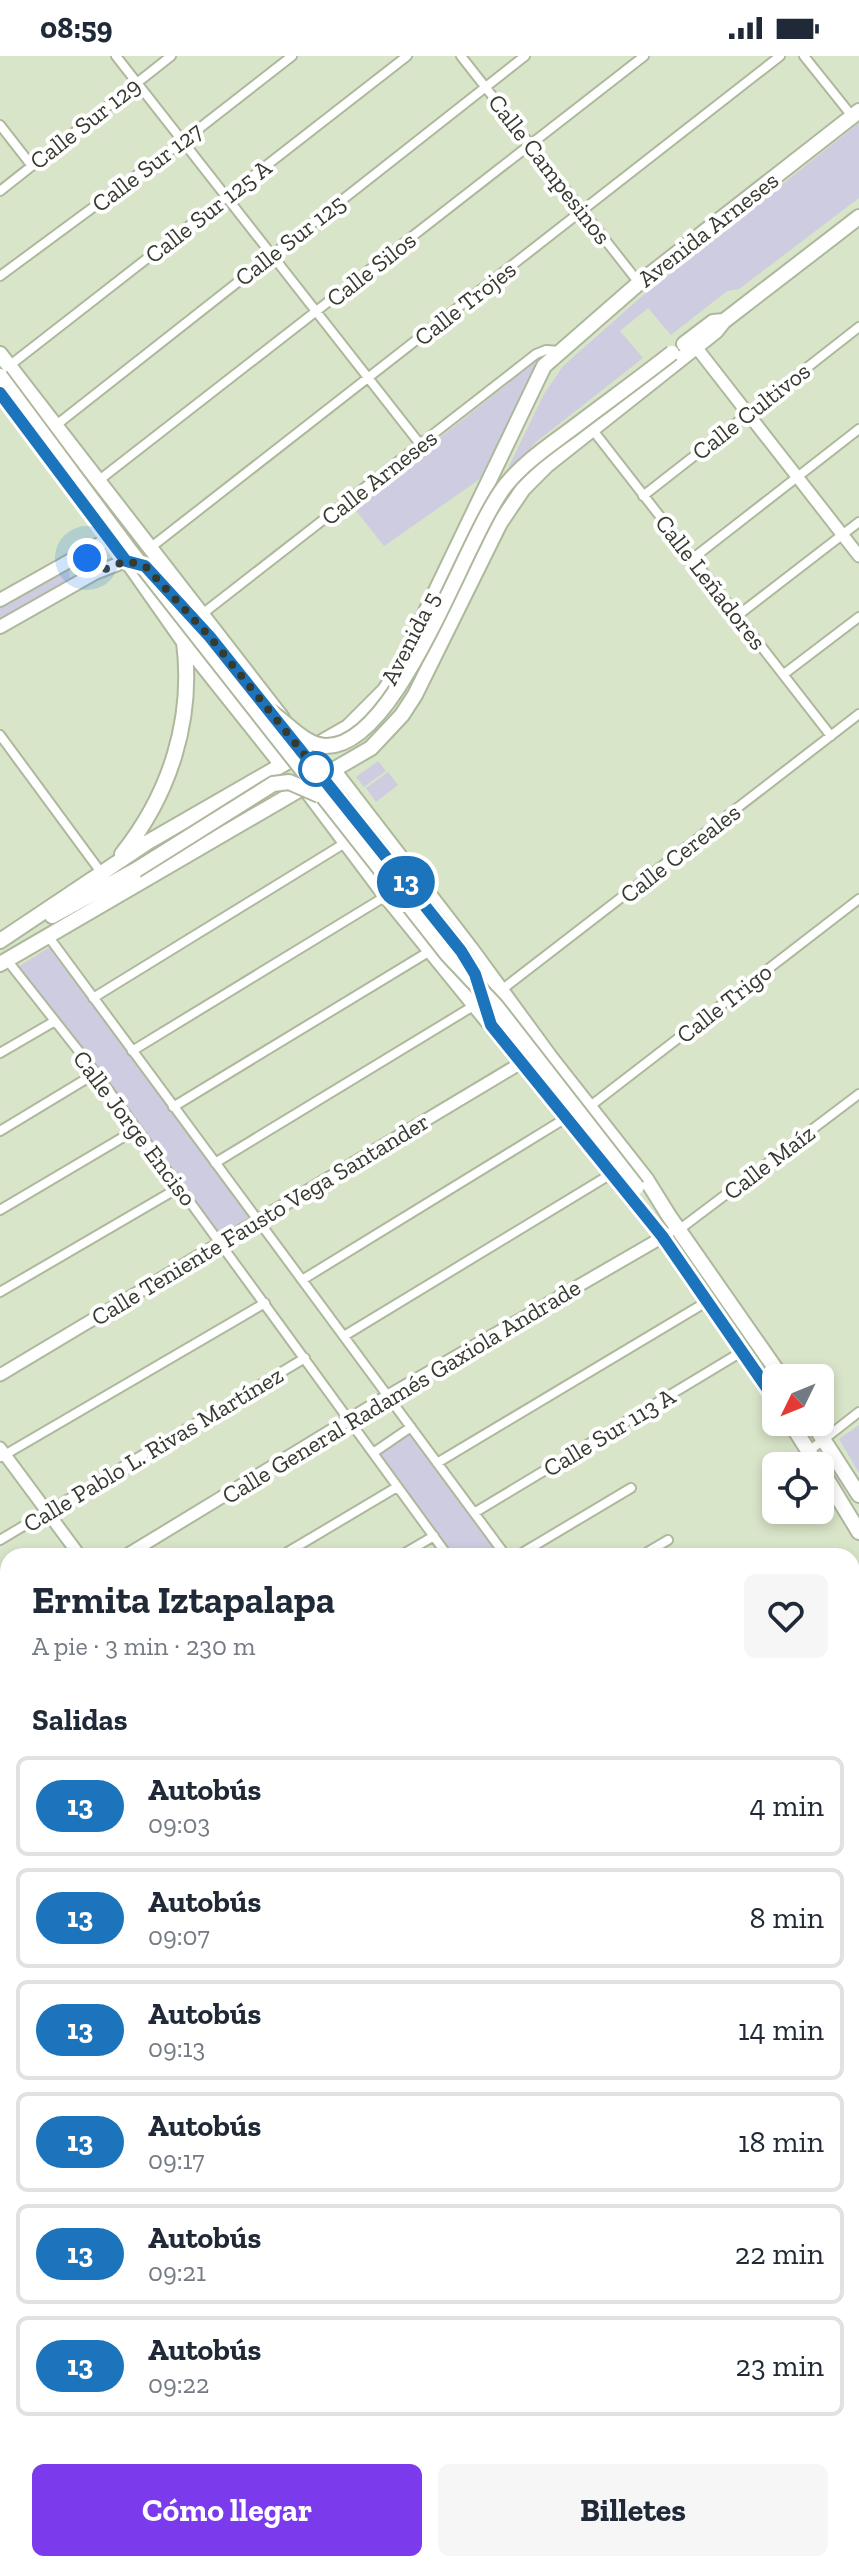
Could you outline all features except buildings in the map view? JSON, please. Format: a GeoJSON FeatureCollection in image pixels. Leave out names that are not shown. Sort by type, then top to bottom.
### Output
{"type":"FeatureCollection","features":[{"type":"Feature","properties":{"kind":"main road","name":"Avenida Arneses"},"geometry":{"type":"LineString","coordinates":[[561,351],[639,283],[856,113]]}},
{"type":"Feature","properties":{"kind":"main road"},"geometry":{"type":"LineString","coordinates":[[592,429],[724,321],[859,217]]}},
{"type":"Feature","properties":{"kind":"main road"},"geometry":{"type":"LineString","coordinates":[[269,711],[305,739],[321,745],[340,743],[366,726],[390,699],[413,665],[479,526],[505,486],[537,455],[710,323],[724,321]]}},
{"type":"Feature","properties":{"kind":"main road","name":"Avenida 5"},"geometry":{"type":"LineString","coordinates":[[0,941],[148,842],[357,720],[385,690],[398,670],[544,366],[561,351]]}},
{"type":"Feature","properties":{"kind":"main road"},"geometry":{"type":"LineString","coordinates":[[3,365],[55,426],[307,750]]}},
{"type":"Feature","properties":{"kind":"main road"},"geometry":{"type":"LineString","coordinates":[[3,365],[128,548],[447,954],[496,1006],[637,1187],[680,1229],[772,1364]]}},
{"type":"Feature","properties":{"kind":"main road"},"geometry":{"type":"LineString","coordinates":[[0,393],[184,642],[282,765]]}},
{"type":"Feature","properties":{"kind":"main road","name":"Avenida 5"},"geometry":{"type":"LineString","coordinates":[[3,962],[371,748],[403,714],[415,695],[505,515],[523,489],[592,429]]}},
{"type":"Feature","properties":{"kind":"main road"},"geometry":{"type":"LineString","coordinates":[[0,600],[110,538]]}},
{"type":"Feature","properties":{"kind":"main road"},"geometry":{"type":"LineString","coordinates":[[84,555],[95,573]]}},
{"type":"Feature","properties":{"kind":"main road"},"geometry":{"type":"LineString","coordinates":[[0,627],[95,573],[126,561],[145,566],[210,637],[461,951],[475,974],[491,1025]]}},
{"type":"Feature","properties":{"kind":"main road"},"geometry":{"type":"LineString","coordinates":[[104,874],[143,826],[170,772],[184,716],[184,642]]}},
{"type":"Feature","properties":{"kind":"main road"},"geometry":{"type":"LineString","coordinates":[[238,711],[249,712],[256,708],[260,702],[260,692]]}},
{"type":"Feature","properties":{"kind":"main road"},"geometry":{"type":"LineString","coordinates":[[334,771],[646,1179],[669,1216]]}},
{"type":"Feature","properties":{"kind":"main road"},"geometry":{"type":"LineString","coordinates":[[32,922],[66,910],[136,870],[273,784],[285,782],[302,786],[332,806]]}},
{"type":"Feature","properties":{"kind":"main road"},"geometry":{"type":"LineString","coordinates":[[305,788],[386,896],[662,1236],[762,1380]]}},
{"type":"Feature","properties":{"kind":"main road"},"geometry":{"type":"LineString","coordinates":[[341,837],[337,816],[345,810],[361,808]]}},
{"type":"Feature","properties":{"kind":"main road"},"geometry":{"type":"LineString","coordinates":[[799,1436],[809,1451]]}},
{"type":"Feature","properties":{"kind":"main road"},"geometry":{"type":"LineString","coordinates":[[822,1436],[859,1495]]}},
{"type":"Feature","properties":{"kind":"main road"},"geometry":{"type":"LineString","coordinates":[[834,1488],[850,1480]]}},
{"type":"Feature","properties":{"kind":"main road"},"geometry":{"type":"LineString","coordinates":[[834,1491],[859,1532]]}},
{"type":"Feature","properties":{"kind":"street"},"geometry":{"type":"LineString","coordinates":[[116,56],[420,444]]}},
{"type":"Feature","properties":{"kind":"street","name":"Calle Sur 129"},"geometry":{"type":"LineString","coordinates":[[0,191],[171,56]]}},
{"type":"Feature","properties":{"kind":"street","name":"Calle Sur 127"},"geometry":{"type":"LineString","coordinates":[[0,276],[292,56]]}},
{"type":"Feature","properties":{"kind":"street","name":"Calle Sur 125 A"},"geometry":{"type":"LineString","coordinates":[[3,365],[407,56]]}},
{"type":"Feature","properties":{"kind":"street","name":"Calle Campesinos"},"geometry":{"type":"LineString","coordinates":[[461,56],[639,283]]}},
{"type":"Feature","properties":{"kind":"street","name":"Calle Sur 125"},"geometry":{"type":"LineString","coordinates":[[55,426],[525,56]]}},
{"type":"Feature","properties":{"kind":"street","name":"Calle Silos"},"geometry":{"type":"LineString","coordinates":[[98,481],[644,56]]}},
{"type":"Feature","properties":{"kind":"street","name":"Calle Trojes"},"geometry":{"type":"LineString","coordinates":[[149,549],[780,56]]}},
{"type":"Feature","properties":{"kind":"street"},"geometry":{"type":"LineString","coordinates":[[804,56],[856,113]]}},
{"type":"Feature","properties":{"kind":"street"},"geometry":{"type":"LineString","coordinates":[[0,125],[32,166]]}},
{"type":"Feature","properties":{"kind":"street","name":"Calle Cultivos"},"geometry":{"type":"LineString","coordinates":[[643,496],[859,327]]}},
{"type":"Feature","properties":{"kind":"street"},"geometry":{"type":"LineString","coordinates":[[696,347],[859,556]]}},
{"type":"Feature","properties":{"kind":"street","name":"Calle Arneses"},"geometry":{"type":"LineString","coordinates":[[201,615],[536,354],[546,350],[561,351]]}},
{"type":"Feature","properties":{"kind":"street","name":"Calle Leñadores"},"geometry":{"type":"LineString","coordinates":[[592,429],[831,736]]}},
{"type":"Feature","properties":{"kind":"street"},"geometry":{"type":"LineString","coordinates":[[692,559],[859,429]]}},
{"type":"Feature","properties":{"kind":"street"},"geometry":{"type":"LineString","coordinates":[[737,616],[859,522]]}},
{"type":"Feature","properties":{"kind":"street"},"geometry":{"type":"LineString","coordinates":[[784,674],[859,617]]}},
{"type":"Feature","properties":{"kind":"street","name":"Calle Cereales"},"geometry":{"type":"LineString","coordinates":[[500,991],[859,714]]}},
{"type":"Feature","properties":{"kind":"street"},"geometry":{"type":"LineString","coordinates":[[0,735],[104,874]]}},
{"type":"Feature","properties":{"kind":"street"},"geometry":{"type":"LineString","coordinates":[[93,998],[341,837]]}},
{"type":"Feature","properties":{"kind":"street"},"geometry":{"type":"LineString","coordinates":[[132,1051],[386,896]]}},
{"type":"Feature","properties":{"kind":"street","name":"Calle Trigo"},"geometry":{"type":"LineString","coordinates":[[589,1107],[859,899]]}},
{"type":"Feature","properties":{"kind":"street","name":"Calle Jorge Enciso"},"geometry":{"type":"LineString","coordinates":[[47,935],[500,1548]]}},
{"type":"Feature","properties":{"kind":"street"},"geometry":{"type":"LineString","coordinates":[[173,1107],[430,951]]}},
{"type":"Feature","properties":{"kind":"street","name":"Calle Jorge Enciso"},"geometry":{"type":"LineString","coordinates":[[3,962],[96,1073],[442,1548]]}},
{"type":"Feature","properties":{"kind":"street"},"geometry":{"type":"LineString","coordinates":[[215,1163],[475,1005]]}},
{"type":"Feature","properties":{"kind":"street"},"geometry":{"type":"LineString","coordinates":[[0,1053],[55,1021]]}},
{"type":"Feature","properties":{"kind":"street","name":"Calle Teniente Fausto Vega Santander"},"geometry":{"type":"LineString","coordinates":[[0,1375],[521,1063]]}},
{"type":"Feature","properties":{"kind":"street"},"geometry":{"type":"LineString","coordinates":[[0,1131],[96,1073]]}},
{"type":"Feature","properties":{"kind":"street","name":"Calle Maíz"},"geometry":{"type":"LineString","coordinates":[[680,1229],[859,1094]]}},
{"type":"Feature","properties":{"kind":"street"},"geometry":{"type":"LineString","coordinates":[[302,1280],[566,1118]]}},
{"type":"Feature","properties":{"kind":"street"},"geometry":{"type":"LineString","coordinates":[[0,1210],[137,1129]]}},
{"type":"Feature","properties":{"kind":"street"},"geometry":{"type":"LineString","coordinates":[[344,1336],[611,1174]]}},
{"type":"Feature","properties":{"kind":"street"},"geometry":{"type":"LineString","coordinates":[[0,1292],[180,1187]]}},
{"type":"Feature","properties":{"kind":"street","name":"Calle General Radamés Gaxiola Andrade"},"geometry":{"type":"LineString","coordinates":[[138,1548],[388,1396],[662,1236],[680,1229]]}},
{"type":"Feature","properties":{"kind":"street"},"geometry":{"type":"LineString","coordinates":[[437,1463],[708,1301]]}},
{"type":"Feature","properties":{"kind":"street"},"geometry":{"type":"LineString","coordinates":[[74,1548],[1,1453],[265,1303]]}},
{"type":"Feature","properties":{"kind":"street","name":"Calle Sur 113 A"},"geometry":{"type":"LineString","coordinates":[[474,1513],[743,1351]]}},
{"type":"Feature","properties":{"kind":"street","name":"Calle Pablo L. Rivas Martínez"},"geometry":{"type":"LineString","coordinates":[[0,1540],[305,1358]]}},
{"type":"Feature","properties":{"kind":"street"},"geometry":{"type":"LineString","coordinates":[[809,1451],[859,1412]]}},
{"type":"Feature","properties":{"kind":"street"},"geometry":{"type":"LineString","coordinates":[[373,1453],[411,1427]]}},
{"type":"Feature","properties":{"kind":"street"},"geometry":{"type":"LineString","coordinates":[[294,1548],[397,1487]]}},
{"type":"Feature","properties":{"kind":"street"},"geometry":{"type":"LineString","coordinates":[[530,1548],[631,1488]]}},
{"type":"Feature","properties":{"kind":"street"},"geometry":{"type":"LineString","coordinates":[[414,1548],[434,1536]]}},
{"type":"Feature","properties":{"kind":"street"},"geometry":{"type":"LineString","coordinates":[[654,1548],[668,1540]]}},
{"type":"Feature","properties":{"kind":"shaded area"},"geometry":{"type":"Polygon","coordinates":[[[859,123],[859,198],[739,289],[727,291],[671,335],[648,308],[620,331],[643,358],[536,442],[497,491],[544,394],[563,366],[640,298],[859,123]]]}},
{"type":"Feature","properties":{"kind":"shaded area"},"geometry":{"type":"Polygon","coordinates":[[[534,363],[536,365],[480,479],[384,546],[353,507],[534,363]]]}},
{"type":"Feature","properties":{"kind":"shaded area"},"geometry":{"type":"Polygon","coordinates":[[[70,564],[69,581],[0,622],[0,603],[70,564]]]}},
{"type":"Feature","properties":{"kind":"shaded area"},"geometry":{"type":"Polygon","coordinates":[[[378,761],[386,771],[364,787],[356,777],[378,761]]]}},
{"type":"Feature","properties":{"kind":"shaded area"},"geometry":{"type":"Polygon","coordinates":[[[388,772],[398,785],[376,802],[366,788],[388,772]]]}},
{"type":"Feature","properties":{"kind":"shaded area"},"geometry":{"type":"Polygon","coordinates":[[[50,947],[252,1215],[220,1235],[101,1075],[16,968],[50,947]]]}},
{"type":"Feature","properties":{"kind":"shaded area"},"geometry":{"type":"Polygon","coordinates":[[[859,1425],[859,1473],[839,1439],[859,1425]]]}},
{"type":"Feature","properties":{"kind":"shaded area"},"geometry":{"type":"Polygon","coordinates":[[[409,1432],[495,1548],[443,1548],[378,1452],[409,1432]]]}},
{"type":"Feature","properties":{"kind":"bus line","name":"13"},"geometry":{"type":"LineString","coordinates":[[0,393],[126,561],[145,566],[210,637],[461,951],[475,974],[491,1025],[662,1236],[762,1380]]}},
{"type":"Feature","properties":{"kind":"route"},"geometry":{"type":"LineString","coordinates":[[87,558],[95,573],[126,561],[145,566],[210,637],[316,769]]}}]}
